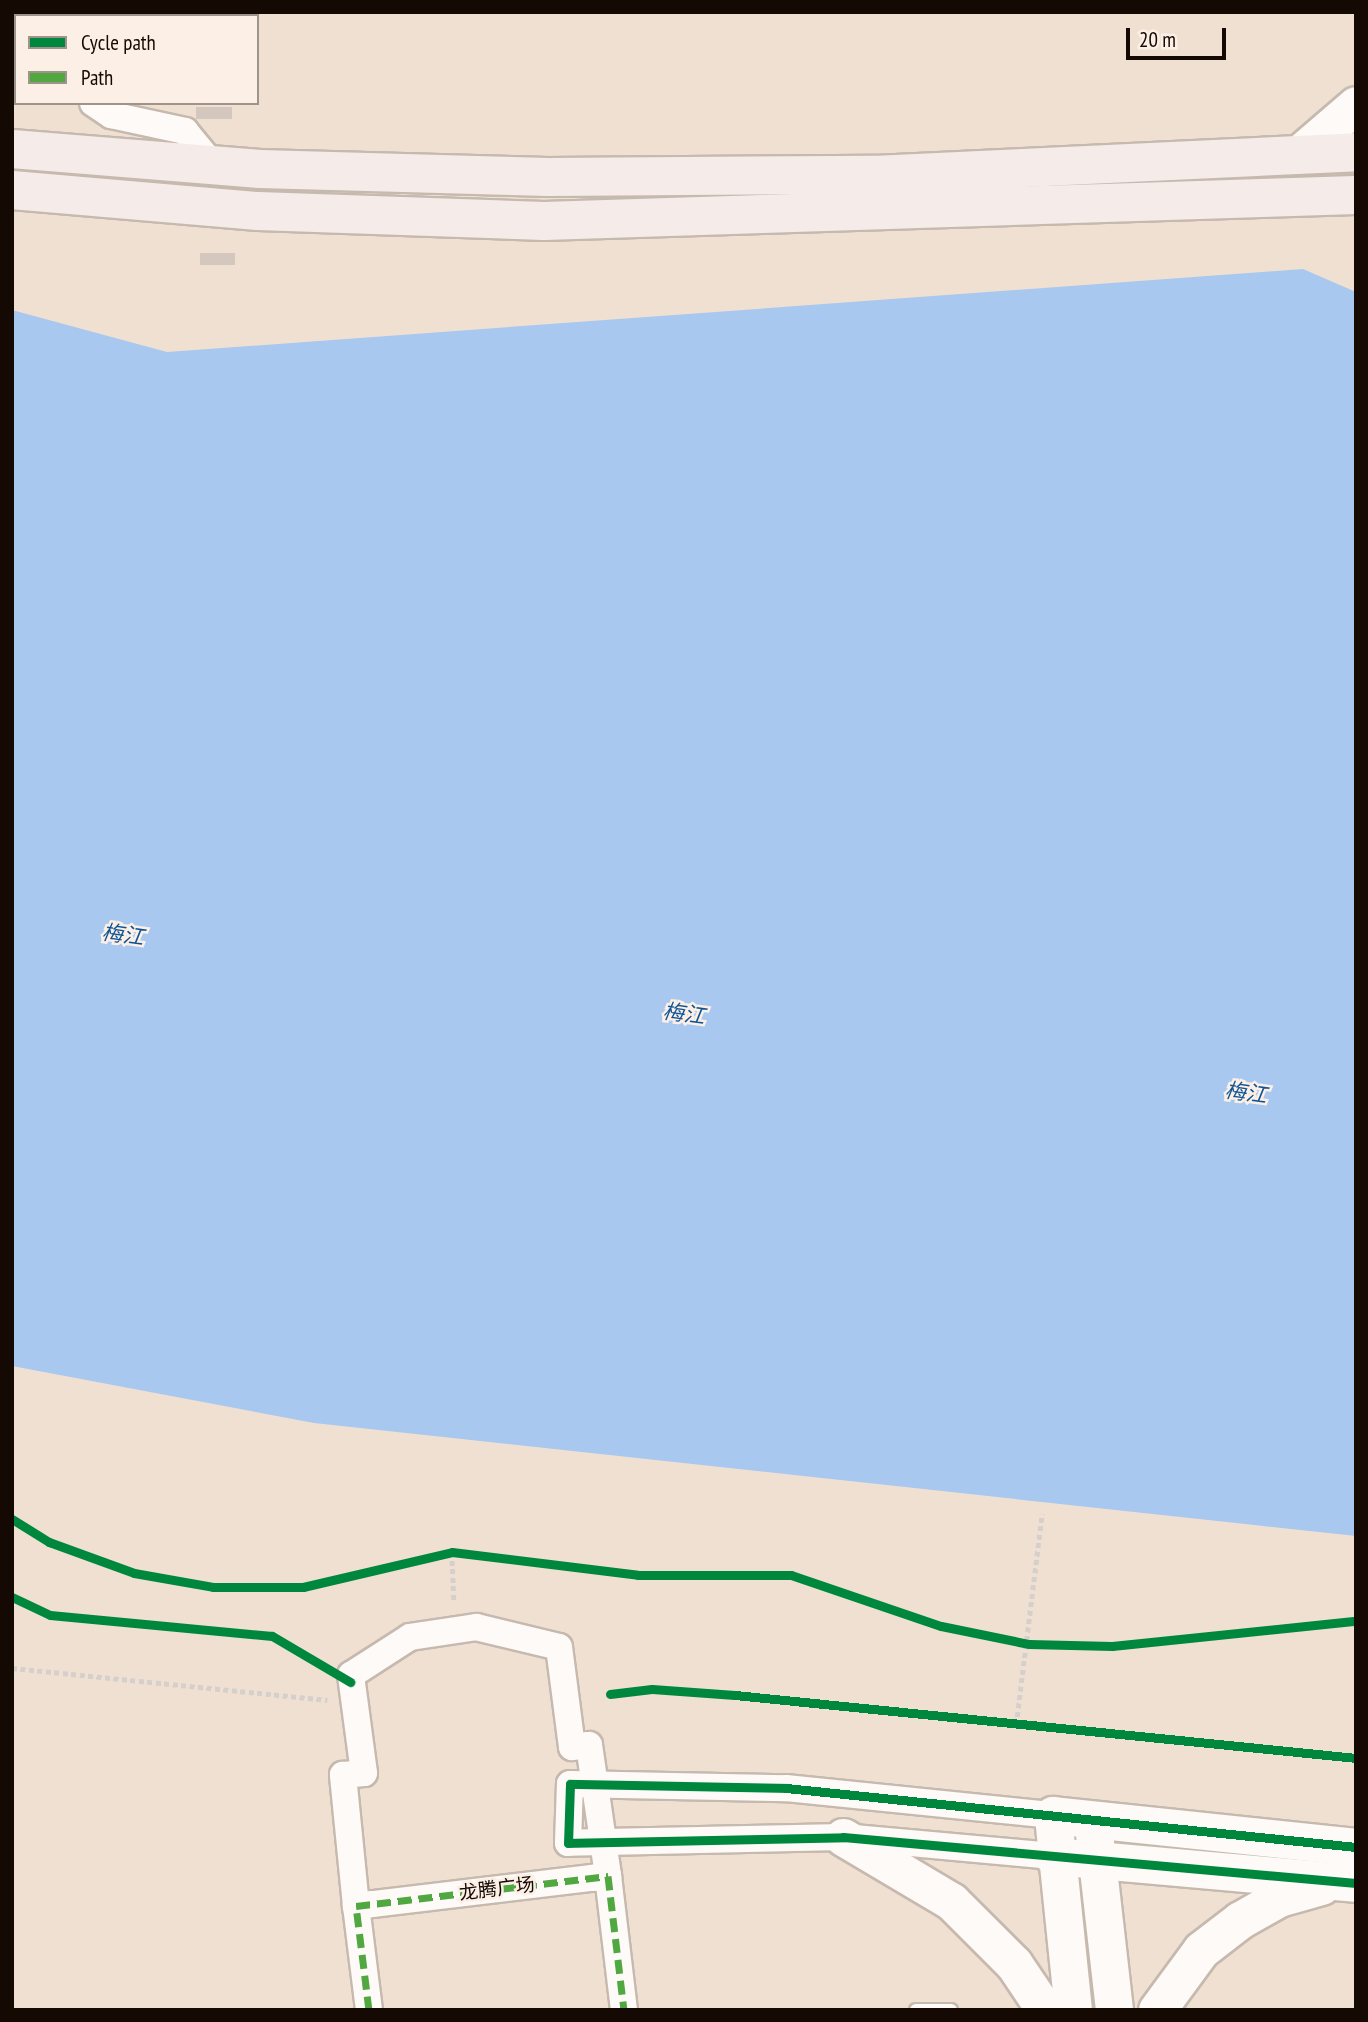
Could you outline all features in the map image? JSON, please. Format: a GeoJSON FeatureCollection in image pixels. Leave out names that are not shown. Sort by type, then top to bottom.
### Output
{"type":"FeatureCollection","features":[{"type":"Feature","properties":{"kind":"main road"},"geometry":{"type":"LineString","coordinates":[[12,149],[214,166],[548,177],[860,175],[1356,152]]}},
{"type":"Feature","properties":{"kind":"main road"},"geometry":{"type":"LineString","coordinates":[[1299,154],[1312,197]]}},
{"type":"Feature","properties":{"kind":"main road"},"geometry":{"type":"LineString","coordinates":[[214,166],[216,208]]}},
{"type":"Feature","properties":{"kind":"main road"},"geometry":{"type":"LineString","coordinates":[[12,190],[216,208],[544,221],[1356,195]]}},
{"type":"Feature","properties":{"kind":"street"},"geometry":{"type":"LineString","coordinates":[[96,105],[111,114],[185,131],[214,166]]}},
{"type":"Feature","properties":{"kind":"street"},"geometry":{"type":"LineString","coordinates":[[1299,154],[1356,105]]}},
{"type":"Feature","properties":{"kind":"street"},"geometry":{"type":"LineString","coordinates":[[369,2010],[343,1775],[364,1773],[351,1675],[410,1637],[476,1627],[559,1647],[572,1747],[589,1745],[568,1843],[843,1836],[1347,1882]]}},
{"type":"Feature","properties":{"kind":"street"},"geometry":{"type":"LineString","coordinates":[[582,1785],[786,1788],[1053,1815],[1094,1822],[1356,1847]]}},
{"type":"Feature","properties":{"kind":"street"},"geometry":{"type":"LineString","coordinates":[[582,1785],[601,1842],[608,1876],[625,2010]]}},
{"type":"Feature","properties":{"kind":"street"},"geometry":{"type":"LineString","coordinates":[[1053,1815],[1052,1856],[1073,2010]]}},
{"type":"Feature","properties":{"kind":"street"},"geometry":{"type":"LineString","coordinates":[[1094,1822],[1094,1858],[1114,2010]]}},
{"type":"Feature","properties":{"kind":"street"},"geometry":{"type":"LineString","coordinates":[[843,1836],[951,1901],[1014,1964],[1045,2010]]}},
{"type":"Feature","properties":{"kind":"street"},"geometry":{"type":"LineString","coordinates":[[356,1906],[608,1876]]}},
{"type":"Feature","properties":{"kind":"street"},"geometry":{"type":"LineString","coordinates":[[1157,2010],[1201,1950],[1240,1920],[1279,1898],[1347,1882]]}},
{"type":"Feature","properties":{"kind":"lane"},"geometry":{"type":"LineString","coordinates":[[916,2010],[950,2010]]}},
{"type":"Feature","properties":{"kind":"path"},"geometry":{"type":"LineString","coordinates":[[1016,1725],[1029,1644],[1042,1514]]}},
{"type":"Feature","properties":{"kind":"path"},"geometry":{"type":"LineString","coordinates":[[12,1519],[49,1542],[134,1573],[213,1587],[303,1587],[453,1552],[638,1575],[790,1575],[941,1626],[1029,1644],[1124,1645],[1356,1621]]}},
{"type":"Feature","properties":{"kind":"path"},"geometry":{"type":"LineString","coordinates":[[453,1552],[454,1611]]}},
{"type":"Feature","properties":{"kind":"path"},"geometry":{"type":"LineString","coordinates":[[12,1668],[355,1704]]}},
{"type":"Feature","properties":{"kind":"path"},"geometry":{"type":"LineString","coordinates":[[1003,1723],[1030,1726]]}},
{"type":"Feature","properties":{"kind":"water","name":"梅江"},"geometry":{"type":"Polygon","coordinates":[[[1303,269],[1356,292],[1356,1536],[314,1423],[12,1366],[12,310],[167,352],[1303,269]]]}},
{"type":"Feature","properties":{"kind":"building"},"geometry":{"type":"Polygon","coordinates":[[[196,107],[232,107],[232,119],[196,119],[196,107]]]}},
{"type":"Feature","properties":{"kind":"building"},"geometry":{"type":"Polygon","coordinates":[[[200,253],[235,253],[235,265],[200,265],[200,253]]]}},
{"type":"Feature","properties":{"kind":"marked path"},"geometry":{"type":"LineString","coordinates":[[369,2010],[356,1906],[608,1876],[624,2010]]}},
{"type":"Feature","properties":{"kind":"cycle path"},"geometry":{"type":"LineString","coordinates":[[12,1519],[49,1542],[134,1573],[213,1587],[303,1587],[452,1552],[638,1575],[791,1575],[941,1626],[1029,1644],[1112,1646],[1356,1621]]}},
{"type":"Feature","properties":{"kind":"cycle path"},"geometry":{"type":"LineString","coordinates":[[12,1597],[50,1615],[272,1636],[350,1682]]}},
{"type":"Feature","properties":{"kind":"cycle path"},"geometry":{"type":"LineString","coordinates":[[610,1694],[652,1689],[735,1695],[1356,1758]]}},
{"type":"Feature","properties":{"kind":"cycle path"},"geometry":{"type":"LineString","coordinates":[[1356,1847],[786,1788],[570,1784],[568,1843],[843,1837],[1356,1883]]}}]}
